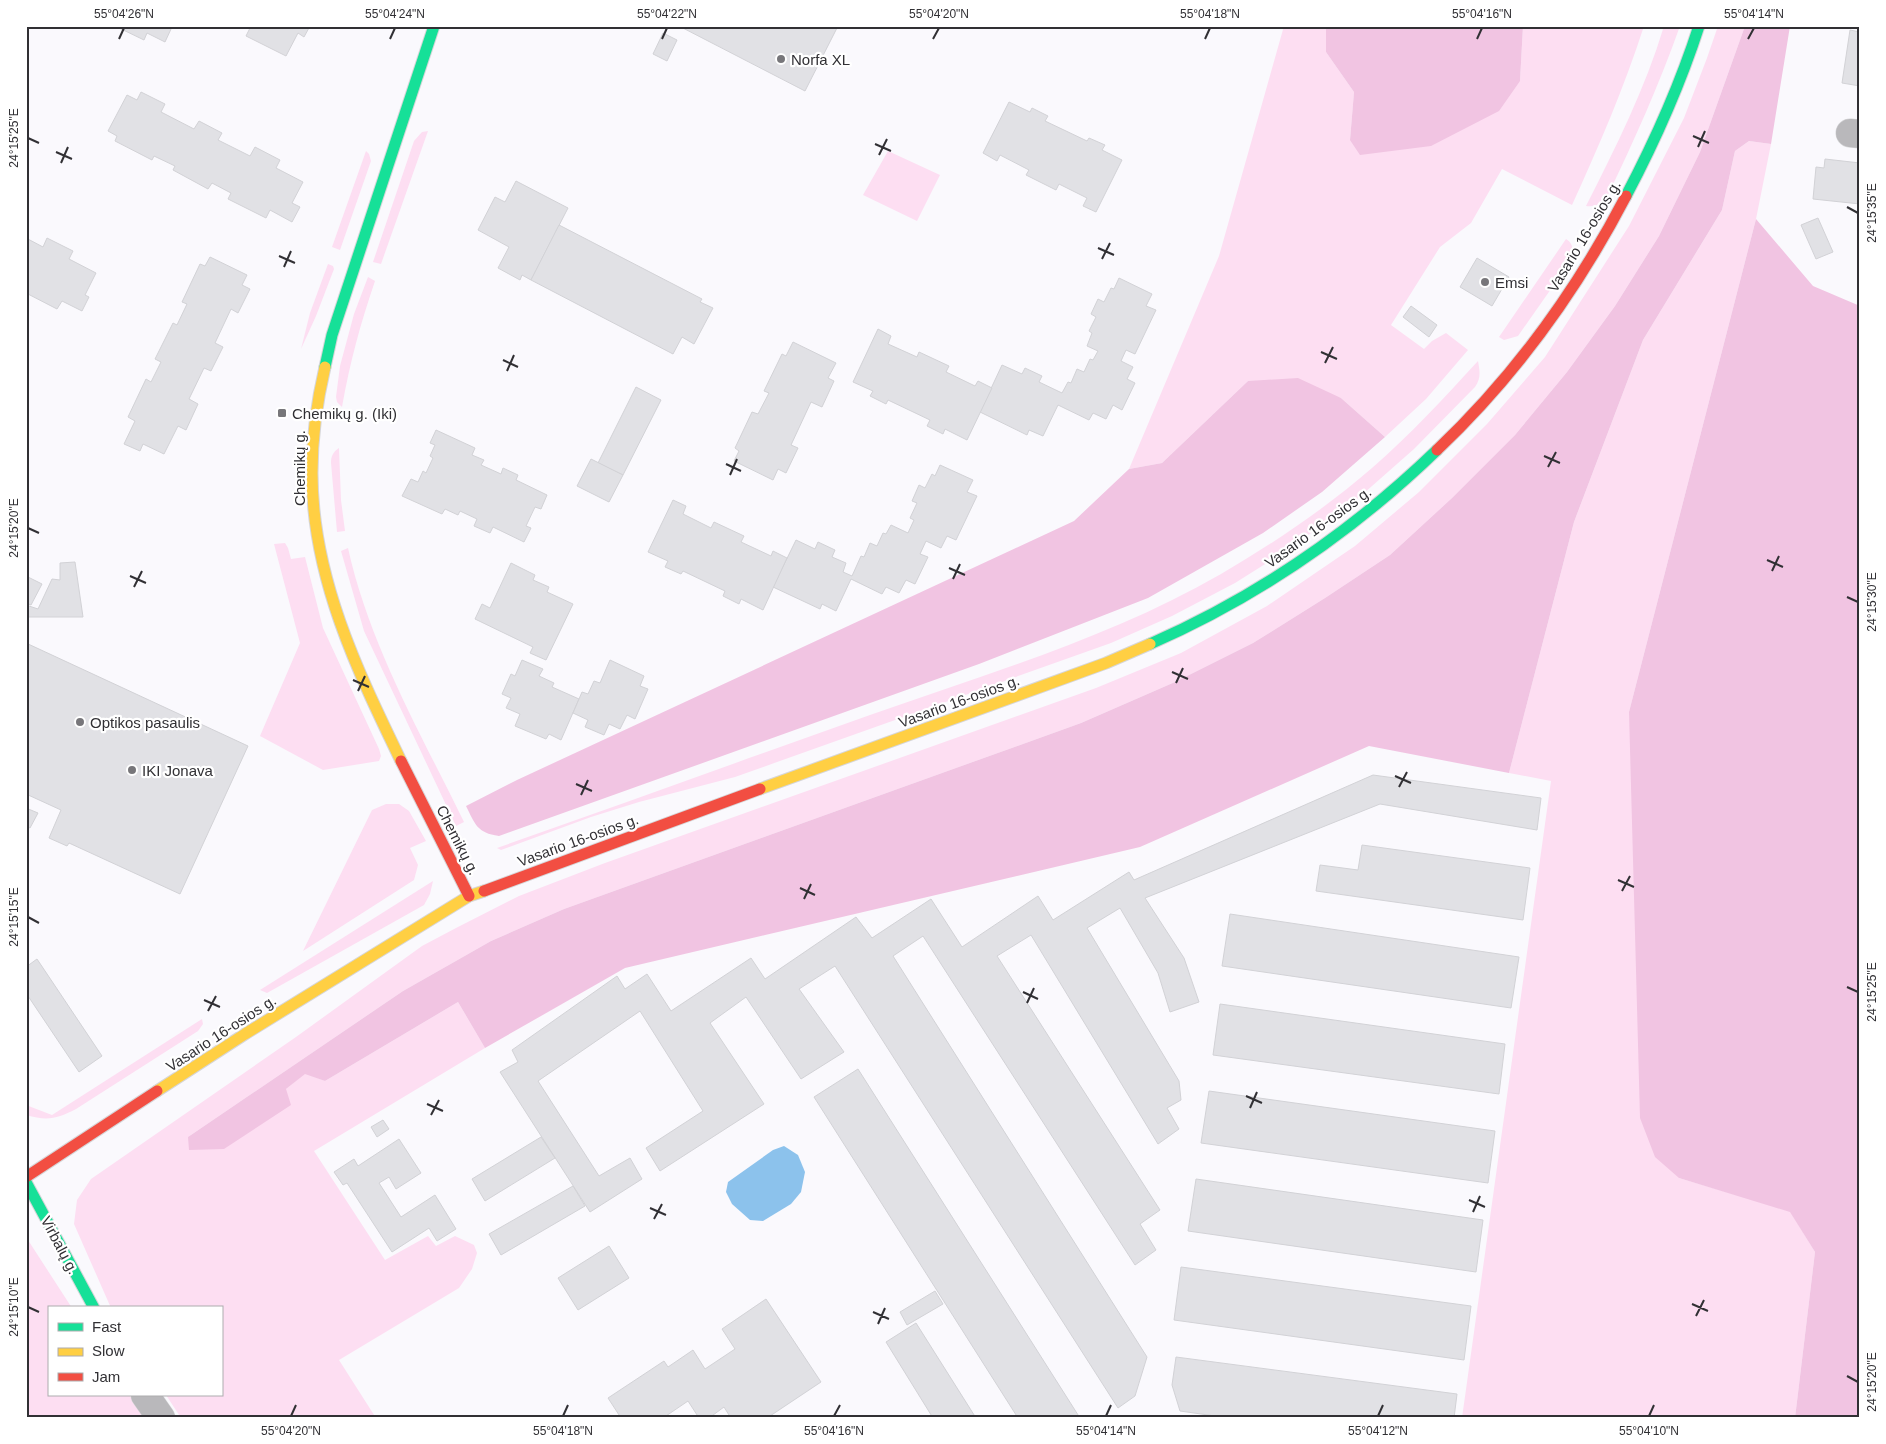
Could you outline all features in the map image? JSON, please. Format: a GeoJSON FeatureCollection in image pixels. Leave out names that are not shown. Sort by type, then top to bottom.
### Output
{"type":"FeatureCollection","features":[{"type":"Feature","properties":{"kind":"main road","name":"Chemikų g."},"geometry":{"type":"LineString","coordinates":[[434,26],[332,335],[321,380],[314,426],[312,466],[314,517],[330,594],[344,636],[406,771],[469,896]]}},
{"type":"Feature","properties":{"kind":"main road","name":"Vasario 16-osios g."},"geometry":{"type":"LineString","coordinates":[[26,1177],[253,1029],[469,896],[1106,663],[1174,633],[1233,603],[1347,528],[1434,454],[1475,412],[1511,371],[1558,310],[1602,240],[1645,162],[1669,109],[1700,26]]}},
{"type":"Feature","properties":{"kind":"main road","name":"Virbalų g."},"geometry":{"type":"LineString","coordinates":[[26,1182],[93,1306]]}},
{"type":"Feature","properties":{"kind":"street"},"geometry":{"type":"LineString","coordinates":[[146,1396],[161,1418]]}},
{"type":"Feature","properties":{"kind":"shaded area"},"geometry":{"type":"Polygon","coordinates":[[[1284,26],[1326,26],[1326,52],[1354,92],[1350,140],[1520,81],[1523,26],[1644,26],[1611,117],[1572,205],[1502,169],[1471,223],[1440,247],[1391,325],[1424,349],[1432,341],[1446,333],[1468,350],[1426,399],[1385,437],[1341,398],[1248,381],[1162,463],[1129,469],[1219,256],[1284,26]]]}},
{"type":"Feature","properties":{"kind":"shaded area"},"geometry":{"type":"Polygon","coordinates":[[[1326,26],[1523,26],[1520,81],[1499,111],[1431,146],[1360,155],[1350,140],[1354,92],[1326,52],[1326,26]]]}},
{"type":"Feature","properties":{"kind":"shaded area"},"geometry":{"type":"Polygon","coordinates":[[[1664,26],[1680,26],[1646,113],[1607,197],[1598,204],[1586,206],[1639,95],[1664,26]]]}},
{"type":"Feature","properties":{"kind":"shaded area"},"geometry":{"type":"Polygon","coordinates":[[[1718,26],[1745,26],[1700,152],[1659,236],[1615,306],[1567,372],[1515,435],[1452,498],[1390,555],[1253,643],[1175,682],[1081,723],[564,909],[491,941],[403,991],[188,1137],[286,1089],[305,1073],[325,1081],[458,1002],[485,1048],[314,1151],[385,1260],[428,1236],[436,1246],[455,1236],[474,1245],[477,1253],[472,1269],[459,1288],[339,1360],[376,1418],[181,1418],[167,1396],[222,1396],[222,1306],[110,1306],[74,1224],[77,1200],[91,1179],[296,1037],[422,946],[519,896],[605,863],[1096,688],[1181,653],[1267,606],[1355,546],[1419,492],[1487,424],[1545,357],[1629,226],[1684,118],[1718,26]]]}},
{"type":"Feature","properties":{"kind":"shaded area"},"geometry":{"type":"Polygon","coordinates":[[[1745,26],[1790,26],[1771,144],[1749,141],[1735,151],[1722,210],[1643,340],[1574,522],[1509,773],[1369,746],[1140,847],[625,968],[485,1048],[458,1002],[325,1081],[305,1074],[286,1089],[291,1105],[224,1149],[189,1150],[188,1137],[403,991],[491,941],[564,909],[1081,723],[1175,682],[1253,643],[1390,555],[1452,498],[1515,435],[1567,372],[1615,306],[1659,236],[1700,152],[1745,26]]]}},
{"type":"Feature","properties":{"kind":"shaded area"},"geometry":{"type":"Polygon","coordinates":[[[428,131],[381,264],[373,262],[414,141],[422,132],[428,131]]]}},
{"type":"Feature","properties":{"kind":"shaded area"},"geometry":{"type":"Polygon","coordinates":[[[1749,141],[1771,144],[1756,219],[1629,712],[1679,1178],[1790,1211],[1815,1252],[1795,1418],[1462,1418],[1551,781],[1509,773],[1574,522],[1643,340],[1722,210],[1735,151],[1749,141]]]}},
{"type":"Feature","properties":{"kind":"shaded area"},"geometry":{"type":"Polygon","coordinates":[[[366,151],[371,161],[340,250],[332,247],[366,151]]]}},
{"type":"Feature","properties":{"kind":"shaded area"},"geometry":{"type":"Polygon","coordinates":[[[888,151],[940,175],[917,221],[863,195],[888,151]]]}},
{"type":"Feature","properties":{"kind":"shaded area"},"geometry":{"type":"Polygon","coordinates":[[[1756,219],[1813,286],[1860,306],[1860,1418],[1795,1418],[1815,1252],[1790,1212],[1679,1178],[1655,1157],[1640,1118],[1629,712],[1756,219]]]}},
{"type":"Feature","properties":{"kind":"shaded area"},"geometry":{"type":"Polygon","coordinates":[[[1566,239],[1572,245],[1572,259],[1518,336],[1504,340],[1499,337],[1566,239]]]}},
{"type":"Feature","properties":{"kind":"shaded area"},"geometry":{"type":"Polygon","coordinates":[[[328,264],[333,266],[334,269],[301,349],[310,313],[328,264]]]}},
{"type":"Feature","properties":{"kind":"shaded area"},"geometry":{"type":"Polygon","coordinates":[[[368,277],[375,281],[356,344],[342,407],[337,402],[336,397],[340,366],[354,314],[368,277]]]}},
{"type":"Feature","properties":{"kind":"shaded area"},"geometry":{"type":"Polygon","coordinates":[[[1478,361],[1480,375],[1475,387],[1414,449],[1355,501],[1289,549],[1235,583],[1172,616],[1111,643],[735,777],[639,802],[591,817],[501,850],[497,848],[1005,669],[1137,617],[1180,596],[1260,550],[1336,497],[1400,443],[1478,361]]]}},
{"type":"Feature","properties":{"kind":"shaded area"},"geometry":{"type":"Polygon","coordinates":[[[1298,378],[1341,398],[1385,437],[1322,492],[1263,533],[1148,598],[979,664],[499,836],[481,830],[472,818],[466,806],[517,780],[1074,521],[1129,469],[1162,463],[1248,381],[1298,378]]]}},
{"type":"Feature","properties":{"kind":"shaded area"},"geometry":{"type":"Polygon","coordinates":[[[339,448],[341,500],[345,531],[337,532],[331,458],[339,448]]]}},
{"type":"Feature","properties":{"kind":"shaded area"},"geometry":{"type":"Polygon","coordinates":[[[285,543],[291,559],[305,557],[323,628],[379,749],[381,756],[379,761],[323,770],[260,736],[300,643],[274,544],[285,543]]]}},
{"type":"Feature","properties":{"kind":"shaded area"},"geometry":{"type":"Polygon","coordinates":[[[348,548],[357,584],[383,654],[414,722],[464,822],[456,826],[364,631],[341,551],[348,548]]]}},
{"type":"Feature","properties":{"kind":"shaded area"},"geometry":{"type":"Polygon","coordinates":[[[386,804],[399,804],[409,811],[426,841],[410,848],[418,865],[414,880],[303,951],[372,810],[386,804]]]}},
{"type":"Feature","properties":{"kind":"shaded area"},"geometry":{"type":"Polygon","coordinates":[[[433,881],[430,894],[424,905],[267,993],[260,990],[433,881]]]}},
{"type":"Feature","properties":{"kind":"shaded area"},"geometry":{"type":"Polygon","coordinates":[[[202,1019],[203,1024],[198,1031],[76,1109],[52,1118],[26,1115],[26,1105],[52,1115],[202,1019]]]}},
{"type":"Feature","properties":{"kind":"shaded area"},"geometry":{"type":"Polygon","coordinates":[[[26,1237],[71,1306],[48,1306],[48,1396],[130,1396],[145,1418],[26,1418],[26,1237]]]}},
{"type":"Feature","properties":{"kind":"water"},"geometry":{"type":"Polygon","coordinates":[[[784,1146],[798,1155],[805,1172],[801,1192],[791,1204],[763,1221],[750,1220],[732,1204],[726,1192],[728,1182],[773,1150],[784,1146]]]}},
{"type":"Feature","properties":{"kind":"building"},"geometry":{"type":"Polygon","coordinates":[[[115,26],[168,26],[171,29],[165,42],[147,33],[144,40],[115,26]]]}},
{"type":"Feature","properties":{"kind":"building"},"geometry":{"type":"Polygon","coordinates":[[[251,26],[310,26],[304,37],[298,33],[286,56],[246,36],[251,26]]]}},
{"type":"Feature","properties":{"kind":"building","name":"Norfa XL"},"geometry":{"type":"Polygon","coordinates":[[[679,26],[838,26],[805,91],[679,26]]]}},
{"type":"Feature","properties":{"kind":"building"},"geometry":{"type":"Polygon","coordinates":[[[1850,30],[1860,32],[1860,86],[1842,83],[1850,30]]]}},
{"type":"Feature","properties":{"kind":"building"},"geometry":{"type":"Polygon","coordinates":[[[663,33],[677,40],[667,61],[653,54],[663,33]]]}},
{"type":"Feature","properties":{"kind":"building"},"geometry":{"type":"Polygon","coordinates":[[[141,92],[165,104],[161,112],[194,129],[199,121],[222,133],[218,140],[250,156],[255,147],[280,160],[276,168],[303,182],[292,203],[300,207],[292,222],[270,210],[266,218],[228,199],[231,193],[212,183],[208,189],[173,170],[175,166],[154,156],[152,160],[115,141],[117,136],[108,131],[127,95],[137,100],[141,92]]]}},
{"type":"Feature","properties":{"kind":"building"},"geometry":{"type":"Polygon","coordinates":[[[1009,102],[1030,112],[1032,108],[1048,116],[1045,121],[1087,141],[1089,138],[1105,145],[1102,150],[1122,160],[1096,212],[1083,206],[1087,198],[1059,184],[1056,190],[1026,175],[1029,170],[1000,155],[997,161],[983,153],[1009,102]]]}},
{"type":"Feature","properties":{"kind":"building"},"geometry":{"type":"Polygon","coordinates":[[[1825,159],[1860,163],[1860,204],[1813,199],[1816,167],[1824,168],[1825,159]]]}},
{"type":"Feature","properties":{"kind":"building"},"geometry":{"type":"Polygon","coordinates":[[[516,181],[568,208],[531,280],[522,275],[520,280],[498,268],[509,247],[478,230],[495,197],[505,202],[516,181]]]}},
{"type":"Feature","properties":{"kind":"building"},"geometry":{"type":"Polygon","coordinates":[[[1818,218],[1833,252],[1816,259],[1801,225],[1818,218]]]}},
{"type":"Feature","properties":{"kind":"building"},"geometry":{"type":"Polygon","coordinates":[[[559,225],[702,299],[700,302],[713,308],[694,344],[682,337],[673,354],[531,280],[559,225]]]}},
{"type":"Feature","properties":{"kind":"building"},"geometry":{"type":"Polygon","coordinates":[[[26,238],[43,247],[47,238],[73,251],[69,259],[96,273],[85,295],[89,297],[82,311],[62,301],[57,309],[26,293],[26,238]]]}},
{"type":"Feature","properties":{"kind":"building"},"geometry":{"type":"Polygon","coordinates":[[[210,257],[247,275],[242,285],[250,289],[238,313],[231,309],[215,343],[223,347],[211,371],[204,368],[189,399],[198,404],[186,430],[178,426],[164,454],[143,444],[140,451],[124,444],[135,421],[128,417],[146,379],[151,382],[161,362],[155,359],[173,323],[177,325],[187,304],[182,302],[200,264],[205,266],[210,257]]]}},
{"type":"Feature","properties":{"kind":"building","name":"Emsi"},"geometry":{"type":"Polygon","coordinates":[[[1477,258],[1509,277],[1492,306],[1460,287],[1477,258]]]}},
{"type":"Feature","properties":{"kind":"building"},"geometry":{"type":"Polygon","coordinates":[[[1119,278],[1152,294],[1146,306],[1156,310],[1135,354],[1126,350],[1121,361],[1133,367],[1127,379],[1135,383],[1122,410],[1113,405],[1106,419],[1093,413],[1089,420],[1058,405],[1043,436],[1029,430],[1027,435],[980,412],[1002,365],[1022,374],[1025,368],[1042,376],[1039,382],[1062,393],[1068,382],[1071,383],[1077,369],[1084,372],[1090,359],[1093,360],[1098,351],[1087,346],[1092,333],[1089,331],[1096,317],[1091,314],[1098,299],[1104,302],[1111,288],[1114,289],[1119,278]]]}},
{"type":"Feature","properties":{"kind":"building"},"geometry":{"type":"Polygon","coordinates":[[[1411,306],[1437,325],[1429,337],[1403,317],[1411,306]]]}},
{"type":"Feature","properties":{"kind":"building"},"geometry":{"type":"Polygon","coordinates":[[[878,329],[891,336],[888,344],[917,357],[919,352],[949,366],[946,372],[975,386],[978,381],[992,388],[967,440],[945,429],[943,434],[927,426],[930,420],[888,400],[886,404],[870,396],[873,391],[853,382],[878,329]]]}},
{"type":"Feature","properties":{"kind":"building"},"geometry":{"type":"Polygon","coordinates":[[[793,342],[836,363],[828,378],[834,381],[822,407],[811,402],[791,445],[798,448],[786,473],[778,469],[773,480],[734,461],[739,451],[735,448],[752,412],[758,414],[769,393],[764,391],[782,354],[786,356],[793,342]]]}},
{"type":"Feature","properties":{"kind":"building"},"geometry":{"type":"Polygon","coordinates":[[[636,387],[661,400],[623,475],[598,463],[636,387]]]}},
{"type":"Feature","properties":{"kind":"building"},"geometry":{"type":"Polygon","coordinates":[[[436,430],[475,448],[472,455],[484,460],[481,465],[501,474],[503,468],[518,475],[516,480],[547,495],[541,509],[535,507],[526,526],[531,528],[524,542],[493,527],[490,533],[474,526],[477,519],[460,511],[458,515],[445,509],[442,514],[402,496],[411,479],[418,482],[423,471],[426,473],[433,458],[430,456],[435,445],[430,443],[436,430]]]}},
{"type":"Feature","properties":{"kind":"building"},"geometry":{"type":"Polygon","coordinates":[[[591,459],[623,475],[609,502],[577,486],[591,459]]]}},
{"type":"Feature","properties":{"kind":"building"},"geometry":{"type":"Polygon","coordinates":[[[940,465],[973,480],[967,492],[977,496],[956,540],[947,536],[941,548],[926,541],[920,554],[928,557],[915,584],[906,580],[899,593],[886,587],[882,594],[851,579],[836,611],[822,604],[820,609],[773,587],[796,540],[815,549],[818,542],[835,550],[832,557],[846,563],[843,572],[852,576],[861,556],[864,557],[870,543],[877,546],[883,533],[886,534],[891,525],[908,533],[914,520],[910,518],[917,503],[912,501],[919,485],[925,488],[932,474],[935,476],[940,465]]]}},
{"type":"Feature","properties":{"kind":"building"},"geometry":{"type":"Polygon","coordinates":[[[673,500],[686,506],[683,514],[711,528],[714,522],[744,536],[741,542],[771,556],[773,551],[787,558],[763,610],[741,599],[739,604],[723,596],[725,591],[683,571],[681,574],[665,567],[668,561],[648,552],[673,500]]]}},
{"type":"Feature","properties":{"kind":"building"},"geometry":{"type":"Polygon","coordinates":[[[75,562],[83,617],[26,617],[26,605],[38,609],[52,579],[60,580],[60,563],[75,562]]]}},
{"type":"Feature","properties":{"kind":"building"},"geometry":{"type":"Polygon","coordinates":[[[511,563],[535,575],[533,580],[549,587],[547,592],[573,604],[546,660],[530,653],[533,647],[475,619],[482,604],[490,608],[511,563]]]}},
{"type":"Feature","properties":{"kind":"building"},"geometry":{"type":"Polygon","coordinates":[[[26,576],[42,584],[31,605],[26,603],[26,576]]]}},
{"type":"Feature","properties":{"kind":"building","name":"IKI Jonava"},"geometry":{"type":"Polygon","coordinates":[[[26,643],[248,746],[180,894],[69,843],[67,846],[49,838],[61,810],[26,794],[26,643]]]}},
{"type":"Feature","properties":{"kind":"building"},"geometry":{"type":"Polygon","coordinates":[[[522,660],[543,669],[539,676],[554,683],[552,687],[579,699],[561,740],[549,734],[546,739],[515,726],[520,714],[506,708],[511,698],[502,694],[511,674],[515,676],[522,660]]]}},
{"type":"Feature","properties":{"kind":"building"},"geometry":{"type":"Polygon","coordinates":[[[610,660],[644,676],[640,686],[648,689],[635,719],[627,715],[620,729],[609,724],[604,735],[585,727],[588,720],[573,713],[582,692],[588,694],[594,681],[600,683],[610,660]]]}},
{"type":"Feature","properties":{"kind":"building"},"geometry":{"type":"Polygon","coordinates":[[[1373,775],[1541,798],[1537,830],[1380,804],[1145,898],[1184,958],[1199,1002],[1170,1012],[1158,973],[1120,908],[1087,928],[1179,1081],[1181,1100],[1167,1108],[1179,1129],[1158,1144],[1031,935],[997,956],[1160,1210],[1140,1224],[1156,1250],[1135,1265],[923,936],[893,956],[1147,1357],[1135,1396],[1118,1408],[835,966],[799,989],[844,1052],[801,1079],[746,997],[710,1023],[764,1104],[660,1171],[646,1148],[703,1111],[640,1011],[538,1081],[599,1176],[630,1158],[642,1179],[590,1212],[500,1072],[518,1062],[512,1050],[617,976],[625,989],[647,974],[671,1011],[751,958],[765,979],[856,917],[872,938],[931,899],[962,947],[1038,896],[1053,920],[1129,872],[1134,880],[1373,775]]]}},
{"type":"Feature","properties":{"kind":"building"},"geometry":{"type":"Polygon","coordinates":[[[26,808],[38,813],[30,828],[26,826],[26,808]]]}},
{"type":"Feature","properties":{"kind":"building"},"geometry":{"type":"Polygon","coordinates":[[[1362,845],[1530,868],[1523,920],[1316,891],[1320,865],[1358,870],[1362,845]]]}},
{"type":"Feature","properties":{"kind":"building"},"geometry":{"type":"Polygon","coordinates":[[[1230,914],[1519,957],[1511,1008],[1222,966],[1230,914]]]}},
{"type":"Feature","properties":{"kind":"building"},"geometry":{"type":"Polygon","coordinates":[[[37,959],[102,1056],[79,1072],[26,993],[26,967],[37,959]]]}},
{"type":"Feature","properties":{"kind":"building"},"geometry":{"type":"Polygon","coordinates":[[[1220,1004],[1505,1044],[1499,1094],[1213,1055],[1220,1004]]]}},
{"type":"Feature","properties":{"kind":"building"},"geometry":{"type":"Polygon","coordinates":[[[858,1069],[1080,1418],[1018,1418],[814,1097],[858,1069]]]}},
{"type":"Feature","properties":{"kind":"building"},"geometry":{"type":"Polygon","coordinates":[[[1209,1091],[1495,1131],[1488,1183],[1201,1143],[1209,1091]]]}},
{"type":"Feature","properties":{"kind":"building"},"geometry":{"type":"Polygon","coordinates":[[[383,1120],[389,1129],[377,1137],[371,1127],[383,1120]]]}},
{"type":"Feature","properties":{"kind":"building"},"geometry":{"type":"Polygon","coordinates":[[[541,1137],[555,1158],[485,1201],[472,1179],[541,1137]]]}},
{"type":"Feature","properties":{"kind":"building"},"geometry":{"type":"Polygon","coordinates":[[[399,1139],[421,1173],[396,1189],[389,1177],[379,1183],[401,1217],[435,1195],[456,1229],[437,1241],[429,1228],[392,1252],[347,1183],[343,1185],[334,1172],[354,1159],[358,1166],[399,1139]]]}},
{"type":"Feature","properties":{"kind":"building"},"geometry":{"type":"Polygon","coordinates":[[[1196,1179],[1483,1220],[1476,1272],[1188,1231],[1196,1179]]]}},
{"type":"Feature","properties":{"kind":"building"},"geometry":{"type":"Polygon","coordinates":[[[573,1186],[585,1206],[501,1255],[489,1234],[573,1186]]]}},
{"type":"Feature","properties":{"kind":"building"},"geometry":{"type":"Polygon","coordinates":[[[609,1246],[629,1278],[578,1310],[558,1278],[609,1246]]]}},
{"type":"Feature","properties":{"kind":"building"},"geometry":{"type":"Polygon","coordinates":[[[1181,1267],[1471,1306],[1464,1360],[1174,1320],[1181,1267]]]}},
{"type":"Feature","properties":{"kind":"building"},"geometry":{"type":"Polygon","coordinates":[[[935,1291],[943,1304],[907,1325],[900,1312],[935,1291]]]}},
{"type":"Feature","properties":{"kind":"building"},"geometry":{"type":"Polygon","coordinates":[[[766,1299],[821,1382],[767,1418],[725,1418],[729,1415],[724,1407],[709,1418],[699,1418],[688,1401],[663,1418],[621,1418],[608,1398],[664,1361],[668,1367],[693,1350],[705,1369],[735,1349],[722,1329],[766,1299]]]}},
{"type":"Feature","properties":{"kind":"building"},"geometry":{"type":"Polygon","coordinates":[[[916,1323],[976,1418],[933,1418],[886,1342],[916,1323]]]}},
{"type":"Feature","properties":{"kind":"building"},"geometry":{"type":"Polygon","coordinates":[[[1176,1357],[1457,1394],[1454,1418],[1229,1418],[1180,1411],[1172,1385],[1176,1357]]]}},
{"type":"Feature","properties":{"kind":"traffic: fast"},"geometry":{"type":"LineString","coordinates":[[325,367],[332,335],[434,26]]}},
{"type":"Feature","properties":{"kind":"traffic: fast"},"geometry":{"type":"LineString","coordinates":[[1626,196],[1666,112],[1684,70],[1699,26]]}},
{"type":"Feature","properties":{"kind":"traffic: fast"},"geometry":{"type":"LineString","coordinates":[[1150,644],[1228,605],[1302,560],[1372,508],[1437,450]]}},
{"type":"Feature","properties":{"kind":"traffic: fast"},"geometry":{"type":"LineString","coordinates":[[26,1182],[93,1306]]}},
{"type":"Feature","properties":{"kind":"traffic: slow"},"geometry":{"type":"LineString","coordinates":[[325,367],[316,419],[312,460],[314,512],[320,549],[340,622],[369,692],[401,761]]}},
{"type":"Feature","properties":{"kind":"traffic: slow"},"geometry":{"type":"LineString","coordinates":[[760,789],[1106,663],[1150,644]]}},
{"type":"Feature","properties":{"kind":"traffic: slow"},"geometry":{"type":"LineString","coordinates":[[157,1091],[245,1034],[469,896],[484,891]]}},
{"type":"Feature","properties":{"kind":"traffic: jam"},"geometry":{"type":"LineString","coordinates":[[1437,450],[1492,393],[1542,331],[1587,265],[1626,196]]}},
{"type":"Feature","properties":{"kind":"traffic: jam"},"geometry":{"type":"LineString","coordinates":[[401,761],[469,896]]}},
{"type":"Feature","properties":{"kind":"traffic: jam"},"geometry":{"type":"LineString","coordinates":[[484,891],[760,789]]}},
{"type":"Feature","properties":{"kind":"traffic: jam"},"geometry":{"type":"LineString","coordinates":[[26,1177],[157,1091]]}},
{"type":"Feature","properties":{"kind":"place","name":"Norfa XL"},"geometry":{"type":"Point","coordinates":[781,59]}},
{"type":"Feature","properties":{"kind":"place","name":"Emsi"},"geometry":{"type":"Point","coordinates":[1485,282]}},
{"type":"Feature","properties":{"kind":"place","name":"Chemikų g. (Iki)"},"geometry":{"type":"Point","coordinates":[282,413]}},
{"type":"Feature","properties":{"kind":"place","name":"Optikos pasaulis"},"geometry":{"type":"Point","coordinates":[80,722]}},
{"type":"Feature","properties":{"kind":"place","name":"IKI Jonava"},"geometry":{"type":"Point","coordinates":[132,770]}}]}
